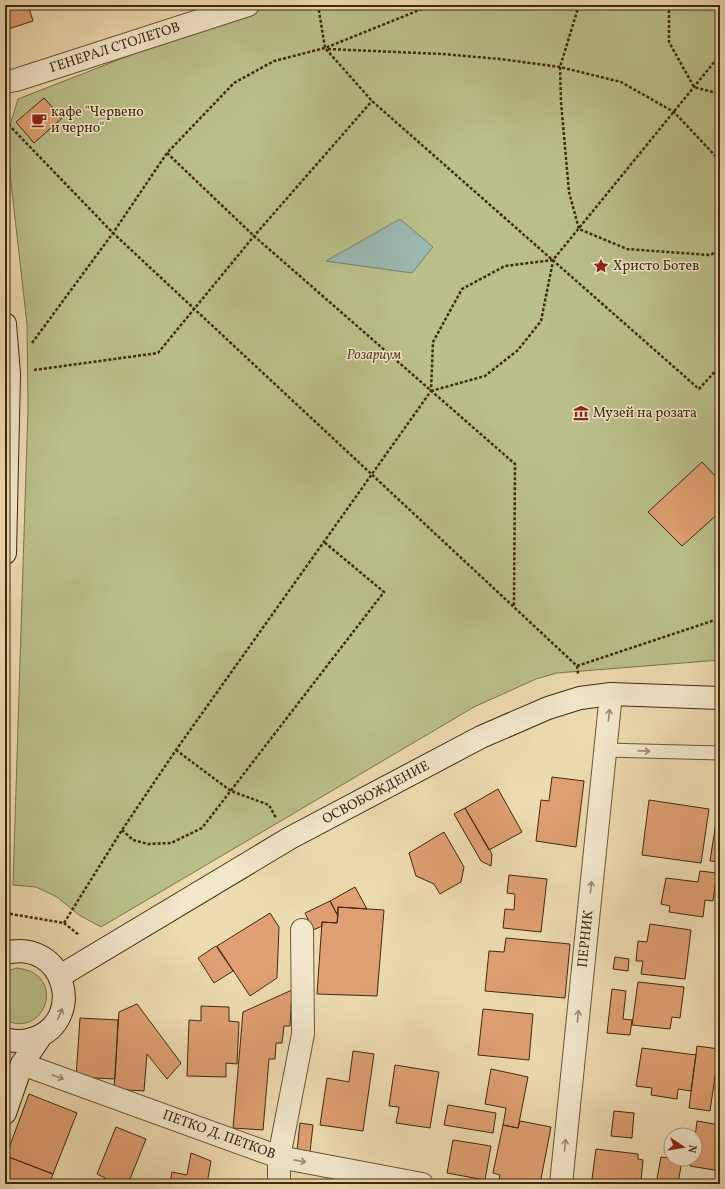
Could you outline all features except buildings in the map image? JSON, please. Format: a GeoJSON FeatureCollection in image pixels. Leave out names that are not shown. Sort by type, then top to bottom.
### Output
{"type":"FeatureCollection","features":[{"type":"Feature","properties":{"kind":"street","name":"ГЕНЕРАЛ СТОЛЕТОВ"},"geometry":{"type":"LineString","coordinates":[[5,82],[16,80],[248,5]]}},
{"type":"Feature","properties":{"kind":"street"},"geometry":{"type":"LineString","coordinates":[[5,324],[7,376],[5,553]]}},
{"type":"Feature","properties":{"kind":"street","name":"ОСВОБОЖДЕНИЕ"},"geometry":{"type":"LineString","coordinates":[[60,976],[290,838],[481,737],[548,708],[580,698],[612,694],[720,698]]}},
{"type":"Feature","properties":{"kind":"street","name":"ПЕРНИК"},"geometry":{"type":"LineString","coordinates":[[561,1184],[612,694]]}},
{"type":"Feature","properties":{"kind":"street"},"geometry":{"type":"LineString","coordinates":[[279,1184],[279,1157],[303,1034],[302,930]]}},
{"type":"Feature","properties":{"kind":"street"},"geometry":{"type":"LineString","coordinates":[[5,953],[14,951],[28,951],[41,956],[52,964],[60,976],[64,989],[64,1003],[60,1016],[52,1027],[41,1036],[22,1064],[5,1113]]}},
{"type":"Feature","properties":{"kind":"street"},"geometry":{"type":"LineString","coordinates":[[5,1039],[12,1041],[27,1041],[41,1036]]}},
{"type":"Feature","properties":{"kind":"street","name":"ПЕТКО Д. ПЕТКОВ"},"geometry":{"type":"LineString","coordinates":[[22,1064],[279,1157],[422,1184]]}},
{"type":"Feature","properties":{"kind":"lane"},"geometry":{"type":"LineString","coordinates":[[605,750],[720,753]]}},
{"type":"Feature","properties":{"kind":"path"},"geometry":{"type":"LineString","coordinates":[[318,5],[325,48],[372,101],[699,389],[720,366]]}},
{"type":"Feature","properties":{"kind":"path"},"geometry":{"type":"LineString","coordinates":[[7,376],[113,234],[167,153],[234,83],[274,61],[325,48],[432,5]]}},
{"type":"Feature","properties":{"kind":"path"},"geometry":{"type":"LineString","coordinates":[[579,5],[560,67],[561,102],[569,192],[579,229]]}},
{"type":"Feature","properties":{"kind":"path"},"geometry":{"type":"LineString","coordinates":[[669,5],[669,42],[694,86],[720,94]]}},
{"type":"Feature","properties":{"kind":"path"},"geometry":{"type":"LineString","coordinates":[[325,48],[442,54],[500,59],[560,67],[621,82],[674,112],[720,160]]}},
{"type":"Feature","properties":{"kind":"path"},"geometry":{"type":"LineString","coordinates":[[431,391],[485,376],[518,350],[540,321],[553,260],[720,55]]}},
{"type":"Feature","properties":{"kind":"path"},"geometry":{"type":"LineString","coordinates":[[7,376],[158,353],[254,236],[372,101]]}},
{"type":"Feature","properties":{"kind":"path"},"geometry":{"type":"LineString","coordinates":[[5,121],[113,234],[577,666],[580,698]]}},
{"type":"Feature","properties":{"kind":"path"},"geometry":{"type":"LineString","coordinates":[[167,153],[254,236],[515,464],[514,606]]}},
{"type":"Feature","properties":{"kind":"path"},"geometry":{"type":"LineString","coordinates":[[579,229],[627,249],[709,255],[720,251]]}},
{"type":"Feature","properties":{"kind":"path"},"geometry":{"type":"LineString","coordinates":[[5,912],[64,923],[122,830],[176,750],[431,391],[433,342],[462,289],[505,266],[553,260]]}},
{"type":"Feature","properties":{"kind":"path"},"geometry":{"type":"LineString","coordinates":[[122,830],[133,840],[148,844],[171,844],[202,828],[384,592],[324,542]]}},
{"type":"Feature","properties":{"kind":"path"},"geometry":{"type":"LineString","coordinates":[[577,666],[712,621],[720,624]]}},
{"type":"Feature","properties":{"kind":"path"},"geometry":{"type":"LineString","coordinates":[[176,750],[231,791],[269,805],[290,838]]}},
{"type":"Feature","properties":{"kind":"green space","name":"Розариум"},"geometry":{"type":"Polygon","coordinates":[[[259,5],[720,5],[720,660],[557,673],[536,679],[474,707],[101,927],[79,915],[57,897],[36,887],[13,885],[28,408],[27,324],[6,139],[18,99],[259,5]]]}},
{"type":"Feature","properties":{"kind":"green space"},"geometry":{"type":"Polygon","coordinates":[[[16,968],[32,972],[42,981],[46,991],[45,1003],[40,1013],[31,1021],[19,1024],[5,1020],[5,972],[16,968]]]}},
{"type":"Feature","properties":{"kind":"water"},"geometry":{"type":"Polygon","coordinates":[[[400,219],[433,247],[412,273],[326,261],[400,219]]]}},
{"type":"Feature","properties":{"kind":"place","name":"кафе \"Червено и черно\""},"geometry":{"type":"Point","coordinates":[39,120]}},
{"type":"Feature","properties":{"kind":"place","name":"Христо Ботев"},"geometry":{"type":"Point","coordinates":[601,266]}},
{"type":"Feature","properties":{"kind":"place","name":"Музей на розата"},"geometry":{"type":"Point","coordinates":[581,413]}}]}
